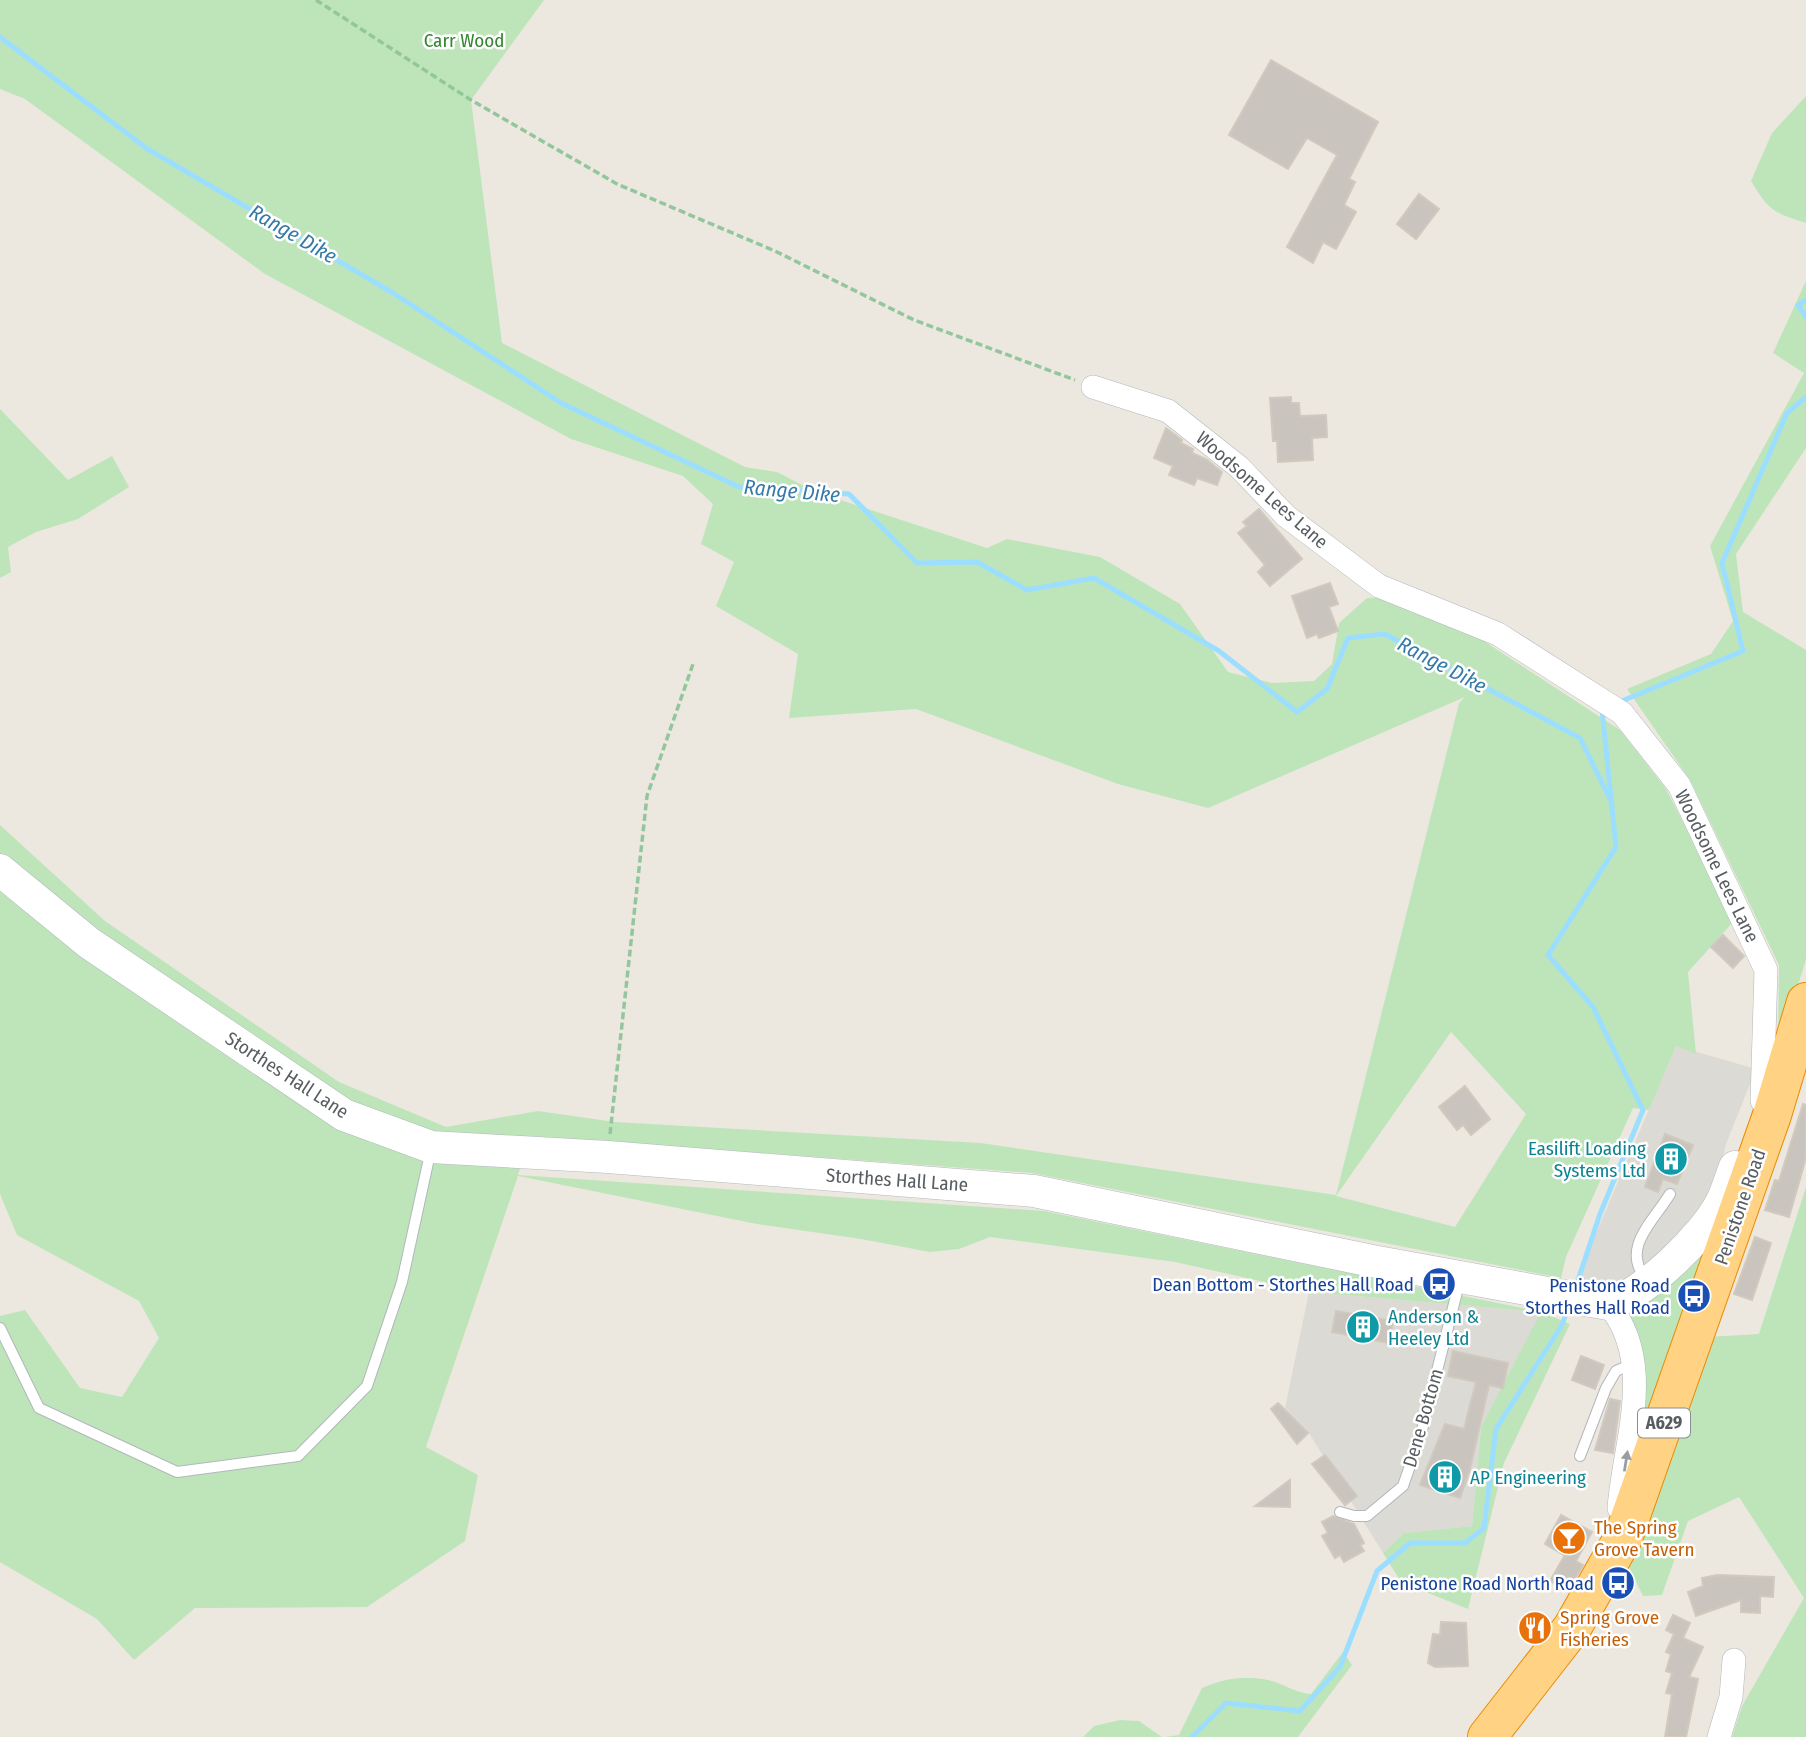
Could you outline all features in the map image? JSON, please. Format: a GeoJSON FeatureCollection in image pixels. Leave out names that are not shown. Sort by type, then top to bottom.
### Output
{"type":"FeatureCollection","features":[{"type":"Feature","properties":{"kind":"highway","name":"Penistone Road"},"geometry":{"type":"LineString","coordinates":[[1501,1728],[1572,1628],[1627,1527],[1772,1115],[1806,1002]]}},
{"type":"Feature","properties":{"kind":"street","name":"Woodsome Lees Lane"},"geometry":{"type":"LineString","coordinates":[[1093,387],[1168,411],[1239,467],[1286,516],[1379,586],[1498,634],[1622,712],[1679,785],[1766,970],[1765,1072],[1760,1098],[1772,1115]]}},
{"type":"Feature","properties":{"kind":"street","name":"Storthes Hall Lane"},"geometry":{"type":"LineString","coordinates":[[0,870],[89,943],[344,1115],[431,1147],[608,1157],[1034,1191],[1460,1278],[1601,1303]]}},
{"type":"Feature","properties":{"kind":"street"},"geometry":{"type":"LineString","coordinates":[[1601,1303],[1619,1302],[1648,1282],[1710,1221],[1721,1203],[1751,1127],[1772,1115]]}},
{"type":"Feature","properties":{"kind":"street"},"geometry":{"type":"LineString","coordinates":[[1601,1303],[1623,1328],[1632,1364],[1636,1403],[1619,1507],[1627,1527]]}},
{"type":"Feature","properties":{"kind":"street"},"geometry":{"type":"LineString","coordinates":[[1719,1737],[1731,1697],[1734,1660]]}},
{"type":"Feature","properties":{"kind":"lane"},"geometry":{"type":"LineString","coordinates":[[0,1328],[39,1408],[177,1472],[298,1456],[368,1386],[402,1282],[431,1147]]}},
{"type":"Feature","properties":{"kind":"lane"},"geometry":{"type":"LineString","coordinates":[[1648,1282],[1635,1264],[1636,1247],[1670,1194]]}},
{"type":"Feature","properties":{"kind":"lane","name":"Dene Bottom"},"geometry":{"type":"LineString","coordinates":[[1340,1512],[1367,1516],[1403,1486],[1421,1434],[1460,1278]]}},
{"type":"Feature","properties":{"kind":"lane"},"geometry":{"type":"LineString","coordinates":[[1580,1456],[1606,1388],[1616,1371],[1632,1364]]}},
{"type":"Feature","properties":{"kind":"path"},"geometry":{"type":"LineString","coordinates":[[316,0],[471,100],[617,184],[775,251],[914,320],[1093,387]]}},
{"type":"Feature","properties":{"kind":"path"},"geometry":{"type":"LineString","coordinates":[[608,1157],[647,796],[693,664]]}},
{"type":"Feature","properties":{"kind":"shaded area"},"geometry":{"type":"Polygon","coordinates":[[[1676,1046],[1756,1069],[1726,1144],[1711,1206],[1632,1285],[1571,1292],[1676,1046]]]}},
{"type":"Feature","properties":{"kind":"shaded area"},"geometry":{"type":"Polygon","coordinates":[[[1309,1292],[1542,1312],[1481,1427],[1472,1526],[1404,1533],[1383,1553],[1309,1433],[1285,1408],[1309,1292]]]}},
{"type":"Feature","properties":{"kind":"green space","name":"Carr Wood"},"geometry":{"type":"Polygon","coordinates":[[[0,0],[544,0],[471,100],[502,343],[745,467],[777,472],[816,492],[987,548],[1007,539],[1100,557],[1180,604],[1228,672],[1272,683],[1314,681],[1332,664],[1339,623],[1367,598],[1392,597],[1473,634],[1620,730],[1666,789],[1734,921],[1688,972],[1696,1054],[1676,1046],[1649,1110],[1633,1108],[1566,1257],[1561,1278],[1032,1173],[530,1136],[518,1175],[1044,1211],[1542,1312],[1570,1324],[1504,1463],[1468,1609],[1401,1582],[1383,1553],[1404,1533],[1472,1526],[1481,1427],[1541,1312],[1309,1292],[1175,1262],[990,1237],[959,1249],[930,1252],[757,1224],[518,1176],[426,1447],[478,1475],[465,1541],[367,1607],[195,1608],[134,1660],[97,1619],[0,1562],[0,1316],[25,1310],[80,1388],[122,1397],[159,1338],[139,1301],[17,1235],[0,1194],[0,825],[105,921],[339,1082],[446,1127],[538,1111],[615,1122],[981,1143],[1336,1195],[1459,703],[1465,697],[1208,808],[1118,784],[916,709],[789,718],[798,654],[716,606],[734,562],[701,544],[713,504],[683,476],[571,439],[265,274],[25,99],[0,89],[0,0]],[[1451,1032],[1336,1196],[1455,1227],[1526,1114],[1451,1032]]]}},
{"type":"Feature","properties":{"kind":"green space"},"geometry":{"type":"Polygon","coordinates":[[[1806,96],[1806,223],[1773,210],[1762,199],[1751,181],[1772,133],[1806,96]]]}},
{"type":"Feature","properties":{"kind":"green space"},"geometry":{"type":"Polygon","coordinates":[[[1806,281],[1806,448],[1736,554],[1743,612],[1806,650],[1806,959],[1778,1052],[1779,965],[1690,780],[1627,689],[1711,654],[1733,621],[1710,546],[1804,373],[1773,353],[1806,281]]]}},
{"type":"Feature","properties":{"kind":"green space"},"geometry":{"type":"Polygon","coordinates":[[[0,409],[68,480],[112,456],[129,487],[78,519],[36,532],[8,547],[11,572],[0,578],[0,409]]]}},
{"type":"Feature","properties":{"kind":"green space"},"geometry":{"type":"Polygon","coordinates":[[[1806,1187],[1806,1737],[1732,1737],[1742,1706],[1804,1598],[1739,1497],[1688,1521],[1662,1595],[1643,1596],[1625,1559],[1707,1337],[1759,1334],[1806,1187]]]}},
{"type":"Feature","properties":{"kind":"green space"},"geometry":{"type":"Polygon","coordinates":[[[1719,1226],[1641,1431],[1641,1370],[1628,1310],[1719,1226]]]}},
{"type":"Feature","properties":{"kind":"green space"},"geometry":{"type":"Polygon","coordinates":[[[1343,1652],[1352,1665],[1298,1737],[1165,1737],[1179,1735],[1202,1688],[1226,1680],[1251,1678],[1273,1681],[1311,1694],[1343,1652]]]}},
{"type":"Feature","properties":{"kind":"green space"},"geometry":{"type":"Polygon","coordinates":[[[1120,1720],[1139,1721],[1162,1737],[1083,1737],[1094,1726],[1120,1720]]]}},
{"type":"Feature","properties":{"kind":"building"},"geometry":{"type":"Polygon","coordinates":[[[1271,60],[1378,122],[1349,179],[1355,182],[1344,205],[1356,212],[1336,249],[1323,242],[1313,263],[1287,247],[1337,155],[1307,138],[1288,169],[1229,135],[1271,60]]]}},
{"type":"Feature","properties":{"kind":"building"},"geometry":{"type":"Polygon","coordinates":[[[1419,194],[1439,209],[1416,239],[1397,224],[1419,194]]]}},
{"type":"Feature","properties":{"kind":"building"},"geometry":{"type":"Polygon","coordinates":[[[1291,397],[1291,403],[1299,403],[1300,416],[1326,415],[1327,437],[1312,438],[1313,460],[1278,462],[1277,441],[1273,441],[1270,398],[1291,397]]]}},
{"type":"Feature","properties":{"kind":"building"},"geometry":{"type":"Polygon","coordinates":[[[1166,428],[1182,440],[1181,443],[1193,449],[1192,453],[1206,459],[1222,472],[1217,485],[1197,478],[1194,485],[1169,475],[1173,466],[1154,458],[1166,428]]]}},
{"type":"Feature","properties":{"kind":"building"},"geometry":{"type":"Polygon","coordinates":[[[1259,509],[1302,559],[1270,586],[1258,572],[1265,565],[1238,533],[1247,526],[1243,522],[1259,509]]]}},
{"type":"Feature","properties":{"kind":"building"},"geometry":{"type":"Polygon","coordinates":[[[1330,583],[1338,604],[1329,607],[1338,631],[1319,638],[1317,634],[1307,638],[1292,596],[1330,583]]]}},
{"type":"Feature","properties":{"kind":"building"},"geometry":{"type":"Polygon","coordinates":[[[1723,935],[1744,956],[1733,968],[1711,947],[1723,935]]]}},
{"type":"Feature","properties":{"kind":"building"},"geometry":{"type":"Polygon","coordinates":[[[1465,1086],[1490,1119],[1471,1135],[1463,1125],[1457,1130],[1439,1107],[1465,1086]]]}},
{"type":"Feature","properties":{"kind":"building"},"geometry":{"type":"Polygon","coordinates":[[[1803,1104],[1806,1105],[1806,1158],[1789,1217],[1765,1210],[1775,1180],[1779,1181],[1803,1104]]]}},
{"type":"Feature","properties":{"kind":"building","name":"Easilift Loading Systems Ltd"},"geometry":{"type":"Polygon","coordinates":[[[1665,1134],[1693,1145],[1677,1184],[1663,1179],[1658,1192],[1645,1187],[1665,1134]]]}},
{"type":"Feature","properties":{"kind":"building"},"geometry":{"type":"Polygon","coordinates":[[[1755,1237],[1771,1243],[1752,1300],[1734,1294],[1755,1237]]]}},
{"type":"Feature","properties":{"kind":"building","name":"Anderson & Heeley Ltd"},"geometry":{"type":"Polygon","coordinates":[[[1336,1311],[1393,1321],[1389,1343],[1332,1332],[1336,1311]]]}},
{"type":"Feature","properties":{"kind":"building"},"geometry":{"type":"Polygon","coordinates":[[[1453,1351],[1508,1363],[1503,1388],[1489,1385],[1470,1469],[1460,1498],[1420,1485],[1445,1424],[1464,1429],[1476,1382],[1448,1376],[1453,1351]]]}},
{"type":"Feature","properties":{"kind":"building"},"geometry":{"type":"Polygon","coordinates":[[[1581,1356],[1604,1365],[1595,1389],[1572,1380],[1581,1356]]]}},
{"type":"Feature","properties":{"kind":"building"},"geometry":{"type":"Polygon","coordinates":[[[1610,1399],[1620,1401],[1613,1453],[1595,1450],[1610,1399]]]}},
{"type":"Feature","properties":{"kind":"building"},"geometry":{"type":"Polygon","coordinates":[[[1278,1403],[1308,1433],[1297,1444],[1271,1409],[1278,1403]]]}},
{"type":"Feature","properties":{"kind":"building"},"geometry":{"type":"Polygon","coordinates":[[[1325,1455],[1357,1496],[1345,1505],[1312,1464],[1325,1455]]]}},
{"type":"Feature","properties":{"kind":"building"},"geometry":{"type":"Polygon","coordinates":[[[1290,1480],[1290,1507],[1255,1506],[1290,1480]]]}},
{"type":"Feature","properties":{"kind":"building","name":"The Spring Grove Tavern"},"geometry":{"type":"Polygon","coordinates":[[[1561,1515],[1592,1532],[1576,1561],[1583,1565],[1568,1591],[1550,1581],[1565,1556],[1545,1544],[1561,1515]]]}},
{"type":"Feature","properties":{"kind":"building"},"geometry":{"type":"Polygon","coordinates":[[[1333,1516],[1354,1524],[1364,1543],[1360,1545],[1364,1551],[1344,1562],[1340,1555],[1335,1558],[1322,1536],[1328,1533],[1322,1522],[1333,1516]]]}},
{"type":"Feature","properties":{"kind":"building"},"geometry":{"type":"Polygon","coordinates":[[[1717,1575],[1774,1577],[1773,1597],[1760,1596],[1760,1613],[1741,1612],[1741,1600],[1696,1616],[1688,1592],[1703,1586],[1702,1578],[1717,1575]]]}},
{"type":"Feature","properties":{"kind":"building"},"geometry":{"type":"Polygon","coordinates":[[[1673,1615],[1690,1623],[1683,1638],[1703,1647],[1689,1677],[1698,1679],[1686,1737],[1665,1737],[1672,1694],[1666,1693],[1672,1673],[1666,1671],[1671,1654],[1666,1652],[1674,1634],[1666,1630],[1673,1615]]]}},
{"type":"Feature","properties":{"kind":"building"},"geometry":{"type":"Polygon","coordinates":[[[1441,1622],[1466,1623],[1468,1666],[1435,1667],[1428,1663],[1433,1634],[1440,1635],[1441,1622]]]}},
{"type":"Feature","properties":{"kind":"waterway","name":"Range Dike"},"geometry":{"type":"LineString","coordinates":[[0,37],[146,148],[393,293],[561,403],[739,487],[849,494],[917,563],[977,562],[1027,590],[1094,578],[1219,651],[1297,712],[1327,689],[1348,638],[1385,634],[1580,738],[1612,803]]}},
{"type":"Feature","properties":{"kind":"waterway"},"geometry":{"type":"LineString","coordinates":[[1806,300],[1798,305],[1806,317]]}},
{"type":"Feature","properties":{"kind":"waterway"},"geometry":{"type":"LineString","coordinates":[[1617,703],[1743,651],[1722,563],[1787,413],[1806,397]]}},
{"type":"Feature","properties":{"kind":"waterway"},"geometry":{"type":"LineString","coordinates":[[1575,1289],[1600,1214],[1643,1110],[1593,1007],[1548,955],[1616,847],[1602,709]]}},
{"type":"Feature","properties":{"kind":"waterway"},"geometry":{"type":"LineString","coordinates":[[1192,1737],[1226,1703],[1300,1711],[1340,1667],[1377,1571],[1410,1543],[1465,1543],[1484,1528],[1496,1429],[1562,1325],[1568,1308]]}},
{"type":"Feature","properties":{"kind":"place","name":"Easilift Loading Systems Ltd"},"geometry":{"type":"Point","coordinates":[1671,1159]}},
{"type":"Feature","properties":{"kind":"place","name":"Dean Bottom - Storthes Hall Road"},"geometry":{"type":"Point","coordinates":[1439,1284]}},
{"type":"Feature","properties":{"kind":"place","name":"Penistone Road Storthes Hall Road"},"geometry":{"type":"Point","coordinates":[1694,1296]}},
{"type":"Feature","properties":{"kind":"place","name":"Anderson & Heeley Ltd"},"geometry":{"type":"Point","coordinates":[1363,1327]}},
{"type":"Feature","properties":{"kind":"place","name":"AP Engineering"},"geometry":{"type":"Point","coordinates":[1445,1477]}},
{"type":"Feature","properties":{"kind":"place","name":"The Spring Grove Tavern"},"geometry":{"type":"Point","coordinates":[1569,1538]}},
{"type":"Feature","properties":{"kind":"place","name":"Penistone Road North Road"},"geometry":{"type":"Point","coordinates":[1618,1583]}},
{"type":"Feature","properties":{"kind":"place","name":"Spring Grove Fisheries"},"geometry":{"type":"Point","coordinates":[1535,1628]}}]}
